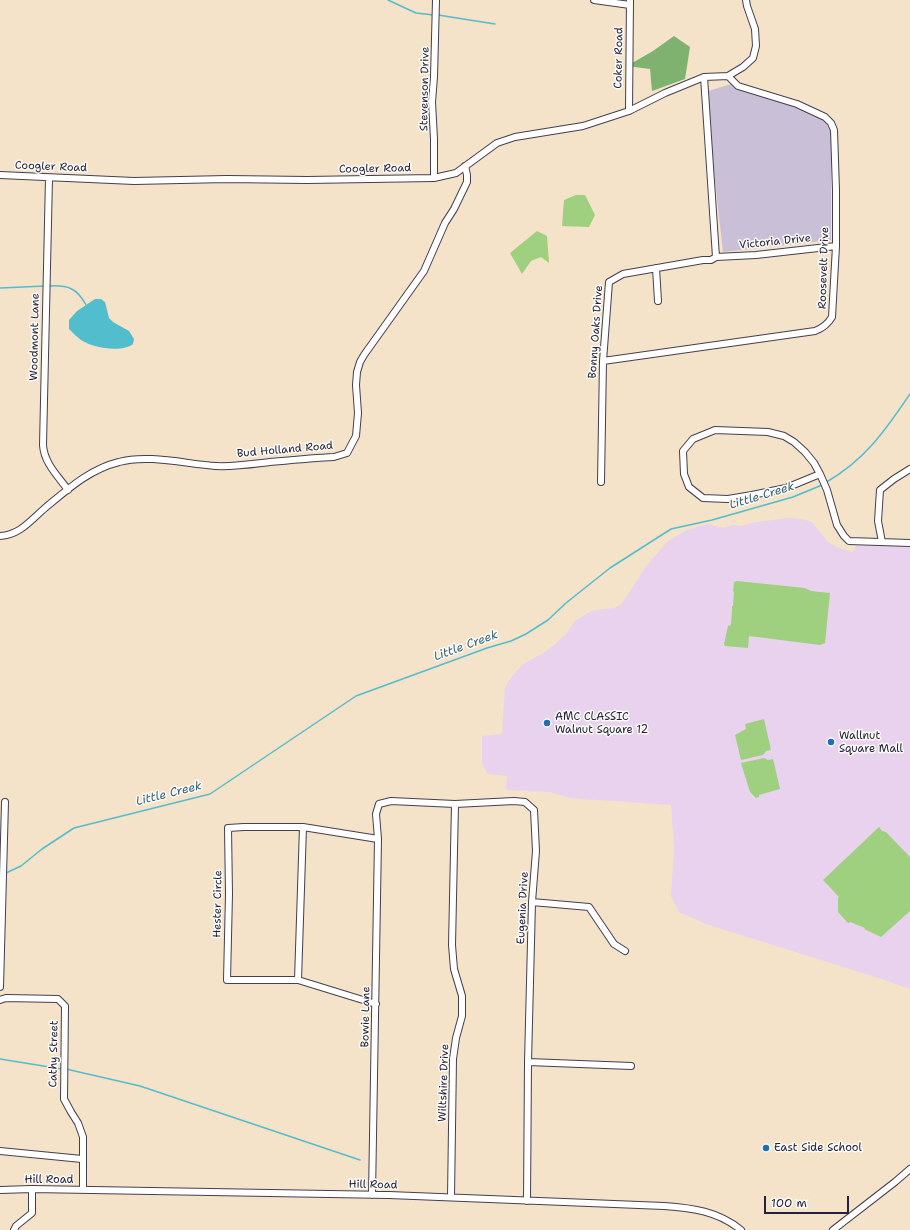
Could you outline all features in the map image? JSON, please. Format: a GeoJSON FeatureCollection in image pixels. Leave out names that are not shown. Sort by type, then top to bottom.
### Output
{"type":"FeatureCollection","features":[{"type":"Feature","properties":{"kind":"street","name":"Stevenson Drive"},"geometry":{"type":"LineString","coordinates":[[434,178],[432,102],[436,0]]}},
{"type":"Feature","properties":{"kind":"street"},"geometry":{"type":"LineString","coordinates":[[594,0],[630,2]]}},
{"type":"Feature","properties":{"kind":"street"},"geometry":{"type":"LineString","coordinates":[[728,76],[743,67],[753,58],[756,46],[755,29],[746,0]]}},
{"type":"Feature","properties":{"kind":"street","name":"Coker Road"},"geometry":{"type":"LineString","coordinates":[[628,111],[630,2]]}},
{"type":"Feature","properties":{"kind":"street","name":"Coogler Road"},"geometry":{"type":"LineString","coordinates":[[0,176],[134,181],[434,178],[456,173],[497,143],[515,138],[583,126],[628,111],[665,93],[704,77],[728,76]]}},
{"type":"Feature","properties":{"kind":"street","name":"Roosevelt Drive"},"geometry":{"type":"LineString","coordinates":[[603,361],[815,331],[822,328],[832,317],[836,246],[836,168],[834,130],[831,123],[825,117],[797,104],[738,86],[728,76]]}},
{"type":"Feature","properties":{"kind":"street"},"geometry":{"type":"LineString","coordinates":[[704,77],[716,257]]}},
{"type":"Feature","properties":{"kind":"street","name":"Bud Holland Road"},"geometry":{"type":"LineString","coordinates":[[0,536],[6,536],[24,528],[68,490],[91,473],[103,466],[121,461],[144,459],[217,466],[244,465],[347,454],[356,436],[358,413],[357,372],[360,362],[424,271],[445,223],[454,209],[467,182],[465,166]]}},
{"type":"Feature","properties":{"kind":"street","name":"Woodmont Lane"},"geometry":{"type":"LineString","coordinates":[[49,178],[43,453],[68,490]]}},
{"type":"Feature","properties":{"kind":"street","name":"Victoria Drive"},"geometry":{"type":"LineString","coordinates":[[716,257],[756,255],[836,246]]}},
{"type":"Feature","properties":{"kind":"street","name":"Bonny Oaks Drive"},"geometry":{"type":"LineString","coordinates":[[601,482],[603,361],[609,282],[623,274],[703,260],[711,260],[716,257]]}},
{"type":"Feature","properties":{"kind":"street"},"geometry":{"type":"LineString","coordinates":[[656,268],[658,301]]}},
{"type":"Feature","properties":{"kind":"street"},"geometry":{"type":"LineString","coordinates":[[820,474],[786,488],[752,496],[728,499],[703,498],[689,487],[684,474],[683,452],[693,439],[715,430],[768,432],[784,436],[794,442],[814,463],[820,474],[827,490],[838,525],[844,536],[849,540],[910,543]]}},
{"type":"Feature","properties":{"kind":"street"},"geometry":{"type":"LineString","coordinates":[[882,542],[878,521],[880,490],[910,469]]}},
{"type":"Feature","properties":{"kind":"street","name":"Eugenia Drive"},"geometry":{"type":"LineString","coordinates":[[378,839],[376,814],[379,804],[391,801],[455,804],[514,801],[525,802],[534,810],[536,851],[532,902],[528,1062],[527,1201]]}},
{"type":"Feature","properties":{"kind":"street"},"geometry":{"type":"LineString","coordinates":[[0,987],[5,802]]}},
{"type":"Feature","properties":{"kind":"street","name":"Wiltshire Drive"},"geometry":{"type":"LineString","coordinates":[[451,1197],[453,1059],[456,1038],[462,1016],[462,996],[454,969],[452,944],[455,804]]}},
{"type":"Feature","properties":{"kind":"street"},"geometry":{"type":"LineString","coordinates":[[298,980],[303,827]]}},
{"type":"Feature","properties":{"kind":"street","name":"Hester Circle"},"geometry":{"type":"LineString","coordinates":[[376,1004],[298,980],[227,980],[229,894],[228,828],[303,827],[378,839]]}},
{"type":"Feature","properties":{"kind":"street","name":"Bowie Lane"},"geometry":{"type":"LineString","coordinates":[[372,1195],[378,839]]}},
{"type":"Feature","properties":{"kind":"street"},"geometry":{"type":"LineString","coordinates":[[532,902],[589,907],[614,944],[625,951]]}},
{"type":"Feature","properties":{"kind":"street","name":"Cathy Street"},"geometry":{"type":"LineString","coordinates":[[0,1000],[6,998],[58,999],[65,1006],[64,1099],[78,1123],[83,1137],[83,1190]]}},
{"type":"Feature","properties":{"kind":"street"},"geometry":{"type":"LineString","coordinates":[[528,1062],[631,1066]]}},
{"type":"Feature","properties":{"kind":"street"},"geometry":{"type":"LineString","coordinates":[[0,1151],[82,1159]]}},
{"type":"Feature","properties":{"kind":"street"},"geometry":{"type":"LineString","coordinates":[[833,1230],[910,1169]]}},
{"type":"Feature","properties":{"kind":"street"},"geometry":{"type":"LineString","coordinates":[[14,1230],[16,1226],[32,1213],[32,1189]]}},
{"type":"Feature","properties":{"kind":"street","name":"Hill Road"},"geometry":{"type":"LineString","coordinates":[[0,1190],[32,1189],[451,1197],[689,1208],[723,1218],[741,1230]]}},
{"type":"Feature","properties":{"kind":"shaded area"},"geometry":{"type":"Polygon","coordinates":[[[731,84],[818,115],[831,129],[831,240],[723,252],[705,92],[731,84]]]}},
{"type":"Feature","properties":{"kind":"shaded area"},"geometry":{"type":"Polygon","coordinates":[[[789,518],[802,519],[812,522],[828,542],[839,548],[853,552],[857,544],[910,546],[910,989],[706,924],[679,912],[671,896],[674,847],[671,805],[569,798],[551,792],[506,790],[507,776],[488,774],[482,764],[482,736],[502,734],[505,687],[511,678],[523,664],[554,645],[565,635],[575,621],[591,611],[614,608],[621,605],[647,565],[668,541],[687,530],[708,524],[723,528],[733,525],[741,526],[756,522],[789,518]]]}},
{"type":"Feature","properties":{"kind":"green space"},"geometry":{"type":"Polygon","coordinates":[[[674,36],[690,47],[685,79],[652,91],[650,69],[627,66],[653,51],[674,36]]]}},
{"type":"Feature","properties":{"kind":"green space"},"geometry":{"type":"Polygon","coordinates":[[[576,195],[585,195],[595,215],[589,227],[562,226],[564,200],[576,195]]]}},
{"type":"Feature","properties":{"kind":"green space"},"geometry":{"type":"Polygon","coordinates":[[[537,231],[547,236],[549,263],[541,257],[531,261],[522,274],[510,253],[537,231]]]}},
{"type":"Feature","properties":{"kind":"green space"},"geometry":{"type":"Polygon","coordinates":[[[737,581],[805,588],[811,591],[830,593],[825,643],[820,645],[749,636],[748,648],[725,646],[724,644],[728,626],[731,625],[734,582],[737,581]]]}},
{"type":"Feature","properties":{"kind":"green space"},"geometry":{"type":"Polygon","coordinates":[[[764,719],[771,750],[766,751],[763,755],[741,760],[735,735],[746,729],[745,724],[764,719]]]}},
{"type":"Feature","properties":{"kind":"green space"},"geometry":{"type":"Polygon","coordinates":[[[764,758],[768,760],[773,759],[780,789],[759,795],[759,797],[756,798],[750,792],[741,763],[764,758]]]}},
{"type":"Feature","properties":{"kind":"green space"},"geometry":{"type":"Polygon","coordinates":[[[879,827],[882,831],[886,832],[910,857],[910,911],[881,937],[864,929],[865,928],[850,922],[848,923],[838,912],[839,897],[823,880],[879,827]]]}},
{"type":"Feature","properties":{"kind":"water"},"geometry":{"type":"Polygon","coordinates":[[[95,299],[101,299],[105,302],[109,318],[129,331],[134,339],[133,344],[128,347],[114,349],[100,347],[86,343],[69,329],[69,320],[77,311],[95,299]]]}},
{"type":"Feature","properties":{"kind":"waterway"},"geometry":{"type":"LineString","coordinates":[[388,0],[416,13],[434,15]]}},
{"type":"Feature","properties":{"kind":"waterway"},"geometry":{"type":"LineString","coordinates":[[438,15],[495,24]]}},
{"type":"Feature","properties":{"kind":"waterway"},"geometry":{"type":"LineString","coordinates":[[0,288],[45,286]]}},
{"type":"Feature","properties":{"kind":"waterway"},"geometry":{"type":"LineString","coordinates":[[49,286],[62,286],[75,291],[83,299],[86,305]]}},
{"type":"Feature","properties":{"kind":"waterway","name":"Little Creek"},"geometry":{"type":"LineString","coordinates":[[825,483],[852,465],[873,444],[910,394]]}},
{"type":"Feature","properties":{"kind":"waterway","name":"Little Creek"},"geometry":{"type":"LineString","coordinates":[[6,873],[21,866],[42,849],[74,828],[210,794],[356,696],[487,648],[511,641],[526,634],[548,620],[566,603],[610,568],[671,529],[712,520],[793,497],[822,485]]}},
{"type":"Feature","properties":{"kind":"waterway"},"geometry":{"type":"LineString","coordinates":[[0,1059],[62,1069]]}},
{"type":"Feature","properties":{"kind":"waterway"},"geometry":{"type":"LineString","coordinates":[[66,1069],[140,1086],[360,1160]]}},
{"type":"Feature","properties":{"kind":"place","name":"AMC CLASSIC Walnut Square 12"},"geometry":{"type":"Point","coordinates":[547,723]}},
{"type":"Feature","properties":{"kind":"place","name":"Wallnut Square Mall"},"geometry":{"type":"Point","coordinates":[831,742]}},
{"type":"Feature","properties":{"kind":"place","name":"East Side School"},"geometry":{"type":"Point","coordinates":[766,1148]}}]}
